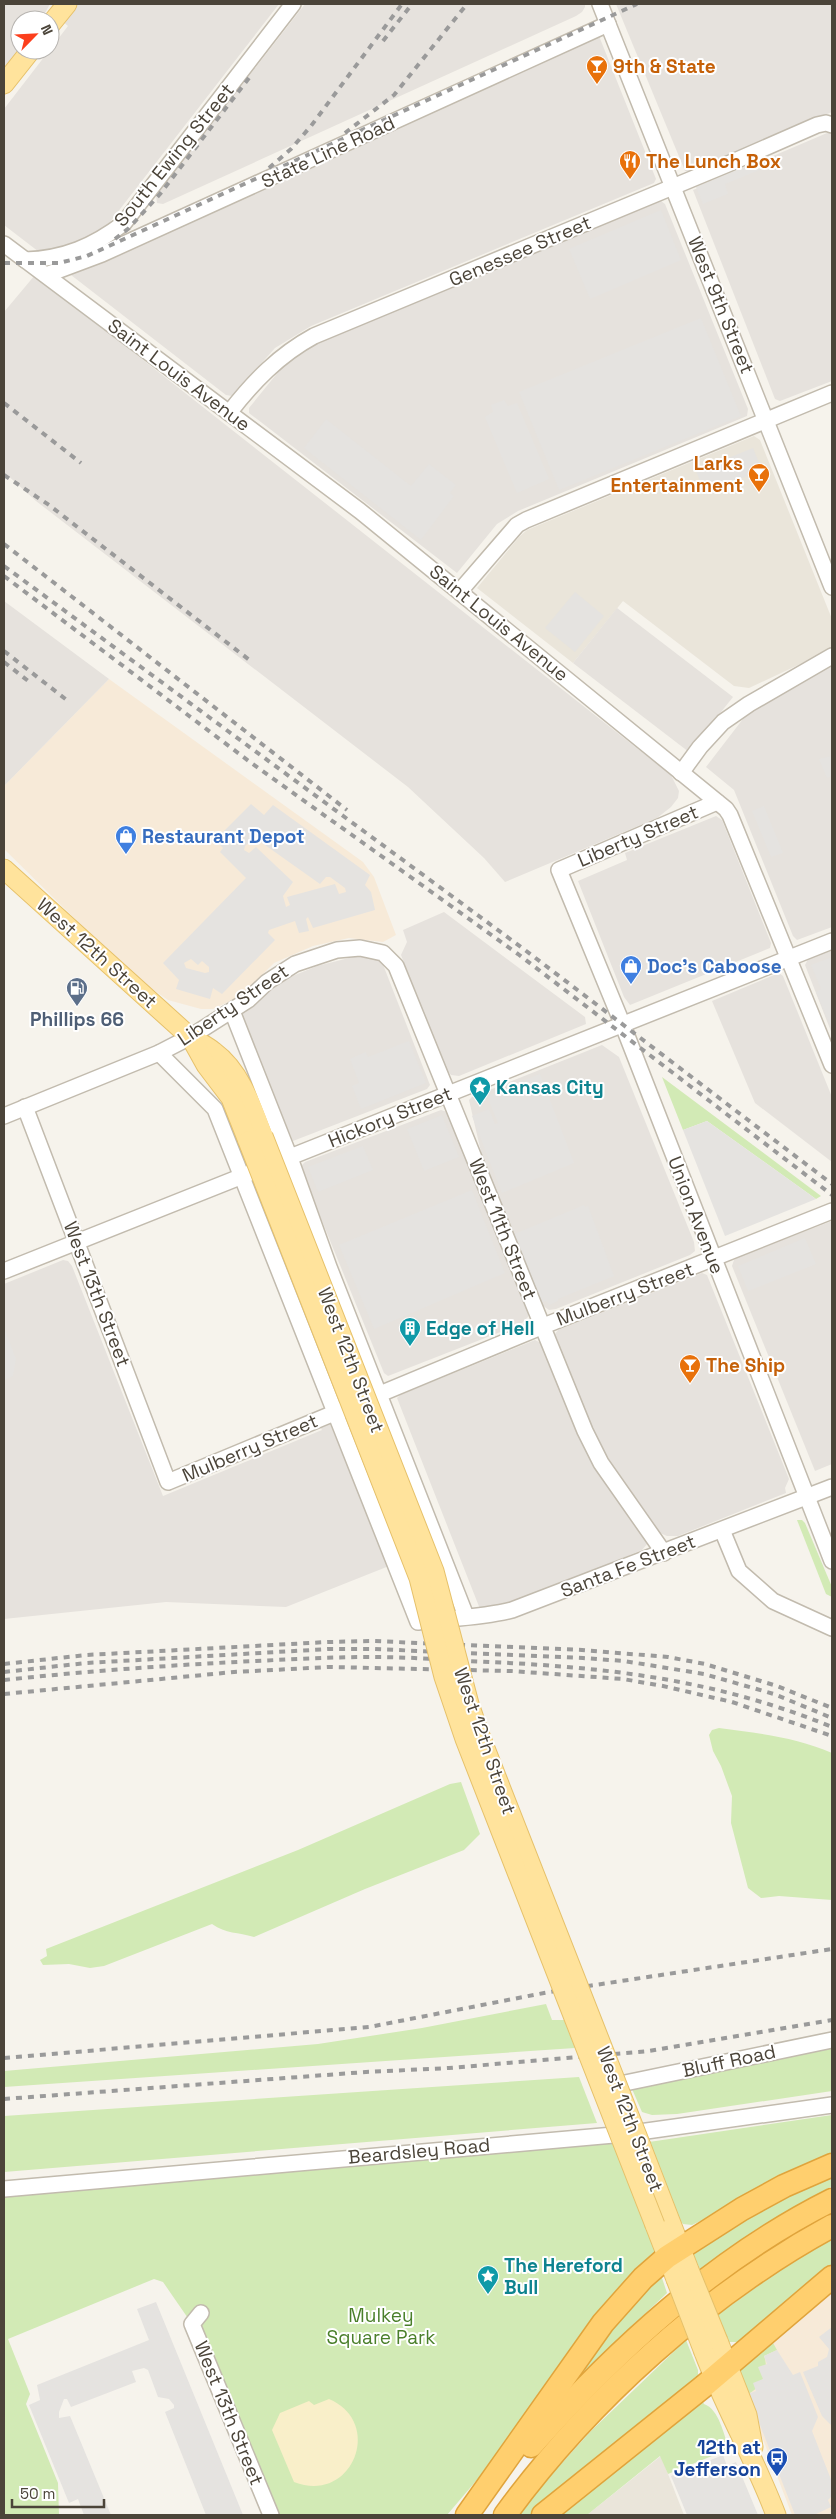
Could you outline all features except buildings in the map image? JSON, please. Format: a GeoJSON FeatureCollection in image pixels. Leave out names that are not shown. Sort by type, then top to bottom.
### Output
{"type":"FeatureCollection","features":[{"type":"Feature","properties":{"kind":"highway"},"geometry":{"type":"LineString","coordinates":[[468,2515],[603,2322],[643,2278],[674,2252],[742,2209],[784,2186],[832,2165]]}},
{"type":"Feature","properties":{"kind":"highway"},"geometry":{"type":"LineString","coordinates":[[476,2515],[550,2424],[623,2350],[722,2269],[789,2223],[832,2200]]}},
{"type":"Feature","properties":{"kind":"highway"},"geometry":{"type":"LineString","coordinates":[[505,2515],[577,2427],[646,2361],[758,2272],[832,2226]]}},
{"type":"Feature","properties":{"kind":"highway"},"geometry":{"type":"LineString","coordinates":[[543,2515],[721,2372],[832,2277]]}},
{"type":"Feature","properties":{"kind":"main road"},"geometry":{"type":"LineString","coordinates":[[4,84],[23,60]]}},
{"type":"Feature","properties":{"kind":"main road","name":"West 12th Street"},"geometry":{"type":"LineString","coordinates":[[5,874],[190,1037],[206,1065],[231,1098],[256,1139],[419,1578],[431,1618],[444,1677],[465,1739],[663,2223],[721,2372],[747,2416],[756,2463],[776,2515]]}},
{"type":"Feature","properties":{"kind":"street","name":"South Ewing Street"},"geometry":{"type":"LineString","coordinates":[[25,260],[61,256],[84,248],[104,238],[124,223],[294,4]]}},
{"type":"Feature","properties":{"kind":"street","name":"West 9th Street"},"geometry":{"type":"LineString","coordinates":[[600,4],[832,587]]}},
{"type":"Feature","properties":{"kind":"street","name":"State Line Road"},"geometry":{"type":"LineString","coordinates":[[46,275],[154,231],[608,24]]}},
{"type":"Feature","properties":{"kind":"street","name":"Genessee Street"},"geometry":{"type":"LineString","coordinates":[[229,413],[267,369],[289,351],[314,336],[818,125],[826,123],[832,125]]}},
{"type":"Feature","properties":{"kind":"street","name":"Saint Louis Avenue"},"geometry":{"type":"LineString","coordinates":[[4,244],[360,511],[717,802],[730,815],[832,1065]]}},
{"type":"Feature","properties":{"kind":"street"},"geometry":{"type":"LineString","coordinates":[[460,591],[517,525],[526,520],[832,393]]}},
{"type":"Feature","properties":{"kind":"street"},"geometry":{"type":"LineString","coordinates":[[681,772],[723,722],[749,704],[832,656]]}},
{"type":"Feature","properties":{"kind":"street","name":"Liberty Street"},"geometry":{"type":"LineString","coordinates":[[559,870],[717,802]]}},
{"type":"Feature","properties":{"kind":"street","name":"Union Avenue"},"geometry":{"type":"LineString","coordinates":[[559,870],[622,1023],[832,1561]]}},
{"type":"Feature","properties":{"kind":"street","name":"Hickory Street"},"geometry":{"type":"LineString","coordinates":[[4,1271],[290,1158],[622,1023],[832,941]]}},
{"type":"Feature","properties":{"kind":"street","name":"Liberty Street"},"geometry":{"type":"LineString","coordinates":[[4,1116],[159,1053],[190,1037],[232,1011],[267,982],[295,964],[337,950],[360,948],[383,952]]}},
{"type":"Feature","properties":{"kind":"street","name":"West 11th Street"},"geometry":{"type":"LineString","coordinates":[[383,952],[396,966],[449,1093],[541,1327],[585,1431],[601,1463],[664,1553]]}},
{"type":"Feature","properties":{"kind":"street","name":"West 12th Street"},"geometry":{"type":"LineString","coordinates":[[232,1011],[290,1158],[329,1267],[466,1616]]}},
{"type":"Feature","properties":{"kind":"street","name":"West 12th Street"},"geometry":{"type":"LineString","coordinates":[[159,1053],[215,1109],[418,1622]]}},
{"type":"Feature","properties":{"kind":"street","name":"West 13th Street"},"geometry":{"type":"LineString","coordinates":[[25,1107],[168,1482]]}},
{"type":"Feature","properties":{"kind":"street"},"geometry":{"type":"LineString","coordinates":[[266,1166],[353,1388]]}},
{"type":"Feature","properties":{"kind":"street","name":"Mulberry Street"},"geometry":{"type":"LineString","coordinates":[[168,1482],[541,1327],[832,1211]]}},
{"type":"Feature","properties":{"kind":"street","name":"Santa Fe Street"},"geometry":{"type":"LineString","coordinates":[[418,1622],[466,1616],[482,1617],[512,1610],[832,1487]]}},
{"type":"Feature","properties":{"kind":"street"},"geometry":{"type":"LineString","coordinates":[[722,1530],[739,1571],[773,1601],[832,1628]]}},
{"type":"Feature","properties":{"kind":"street","name":"Bluff Road"},"geometry":{"type":"LineString","coordinates":[[625,2083],[832,2040]]}},
{"type":"Feature","properties":{"kind":"street","name":"Beardsley Road"},"geometry":{"type":"LineString","coordinates":[[4,2189],[625,2134],[832,2105]]}},
{"type":"Feature","properties":{"kind":"street","name":"West 13th Street"},"geometry":{"type":"LineString","coordinates":[[202,2313],[192,2324],[271,2515]]}},
{"type":"Feature","properties":{"kind":"shaded area"},"geometry":{"type":"Polygon","coordinates":[[[4,4],[50,4],[47,10],[10,10],[11,60],[4,70],[4,4]]]}},
{"type":"Feature","properties":{"kind":"shaded area"},"geometry":{"type":"Polygon","coordinates":[[[76,4],[279,4],[103,231],[43,255],[4,225],[4,109],[42,60],[60,60],[60,36],[68,26],[62,21],[76,4]]]}},
{"type":"Feature","properties":{"kind":"shaded area"},"geometry":{"type":"Polygon","coordinates":[[[305,4],[585,4],[585,7],[576,16],[163,204],[157,203],[156,195],[305,4]]]}},
{"type":"Feature","properties":{"kind":"shaded area"},"geometry":{"type":"Polygon","coordinates":[[[616,4],[832,4],[832,112],[690,171],[685,171],[616,4]]]}},
{"type":"Feature","properties":{"kind":"shaded area"},"geometry":{"type":"Polygon","coordinates":[[[599,36],[656,179],[654,183],[311,326],[275,348],[232,396],[226,395],[71,275],[599,36]]]}},
{"type":"Feature","properties":{"kind":"shaded area"},"geometry":{"type":"Polygon","coordinates":[[[827,133],[832,133],[832,381],[780,401],[775,399],[693,190],[827,133]]]}},
{"type":"Feature","properties":{"kind":"shaded area"},"geometry":{"type":"Polygon","coordinates":[[[759,161],[762,169],[725,184],[728,194],[703,204],[696,187],[759,161]]]}},
{"type":"Feature","properties":{"kind":"shaded area"},"geometry":{"type":"Polygon","coordinates":[[[661,201],[665,204],[748,409],[747,416],[518,511],[497,524],[457,573],[249,413],[249,408],[288,360],[318,342],[661,201]]]}},
{"type":"Feature","properties":{"kind":"shaded area"},"geometry":{"type":"Polygon","coordinates":[[[661,210],[681,260],[590,299],[569,249],[661,210]]]}},
{"type":"Feature","properties":{"kind":"shaded area"},"geometry":{"type":"Polygon","coordinates":[[[35,275],[671,775],[679,791],[678,798],[671,807],[657,818],[505,882],[484,858],[408,787],[36,501],[4,472],[4,312],[35,275]]]}},
{"type":"Feature","properties":{"kind":"shaded area"},"geometry":{"type":"Polygon","coordinates":[[[701,318],[741,416],[559,490],[519,392],[701,318]]]}},
{"type":"Feature","properties":{"kind":"shaded area"},"geometry":{"type":"Polygon","coordinates":[[[504,400],[508,406],[517,403],[549,479],[517,493],[485,417],[493,412],[491,405],[504,400]]]}},
{"type":"Feature","properties":{"kind":"shaded area"},"geometry":{"type":"Polygon","coordinates":[[[326,419],[411,486],[429,464],[456,485],[450,493],[454,496],[421,540],[304,448],[326,419]]]}},
{"type":"Feature","properties":{"kind":"shaded area"},"geometry":{"type":"Polygon","coordinates":[[[754,436],[760,440],[832,619],[832,649],[749,688],[734,686],[623,601],[573,663],[477,588],[527,530],[754,436]]]}},
{"type":"Feature","properties":{"kind":"shaded area"},"geometry":{"type":"Polygon","coordinates":[[[753,448],[762,470],[705,493],[696,471],[753,448]]]}},
{"type":"Feature","properties":{"kind":"shaded area"},"geometry":{"type":"Polygon","coordinates":[[[575,592],[604,616],[575,652],[545,628],[575,592]]]}},
{"type":"Feature","properties":{"kind":"shaded area"},"geometry":{"type":"Polygon","coordinates":[[[4,601],[109,679],[4,786],[4,601]]]}},
{"type":"Feature","properties":{"kind":"shaded area"},"geometry":{"type":"Polygon","coordinates":[[[617,608],[733,697],[689,752],[573,663],[617,608]]]}},
{"type":"Feature","properties":{"kind":"shaded area"},"geometry":{"type":"Polygon","coordinates":[[[832,661],[832,927],[797,940],[793,936],[734,790],[706,767],[746,715],[832,661]]]}},
{"type":"Feature","properties":{"kind":"shaded area"},"geometry":{"type":"Polygon","coordinates":[[[109,679],[363,862],[374,877],[396,935],[383,942],[349,938],[313,946],[274,963],[241,996],[213,1009],[201,1009],[168,1000],[132,975],[4,849],[4,786],[109,679]]]}},
{"type":"Feature","properties":{"kind":"shaded area"},"geometry":{"type":"Polygon","coordinates":[[[832,756],[832,776],[827,778],[819,759],[832,756]]]}},
{"type":"Feature","properties":{"kind":"shaded area"},"geometry":{"type":"Polygon","coordinates":[[[251,804],[264,815],[273,805],[370,875],[365,885],[371,892],[375,910],[313,928],[308,917],[306,919],[309,931],[299,933],[295,921],[269,930],[268,933],[275,940],[222,994],[213,988],[210,999],[176,989],[179,980],[163,963],[246,878],[220,852],[223,848],[215,840],[251,804]],[[263,830],[245,846],[244,850],[249,853],[256,847],[293,882],[283,896],[286,907],[290,905],[287,897],[335,884],[339,894],[346,892],[345,888],[330,877],[326,877],[320,884],[258,840],[264,832],[263,830]],[[191,959],[184,963],[186,968],[205,973],[209,972],[209,967],[202,961],[198,965],[191,959]]]}},
{"type":"Feature","properties":{"kind":"shaded area"},"geometry":{"type":"Polygon","coordinates":[[[764,806],[783,853],[771,857],[752,811],[764,806]]]}},
{"type":"Feature","properties":{"kind":"shaded area"},"geometry":{"type":"Polygon","coordinates":[[[716,816],[722,820],[771,943],[770,948],[630,1005],[624,997],[578,881],[627,860],[625,853],[716,816]]]}},
{"type":"Feature","properties":{"kind":"shaded area"},"geometry":{"type":"Polygon","coordinates":[[[444,912],[585,1017],[586,1024],[459,1076],[451,1075],[446,1069],[401,955],[407,942],[403,930],[444,912]]]}},
{"type":"Feature","properties":{"kind":"shaded area"},"geometry":{"type":"Polygon","coordinates":[[[832,950],[832,1034],[805,965],[808,959],[832,950]]]}},
{"type":"Feature","properties":{"kind":"shaded area"},"geometry":{"type":"Polygon","coordinates":[[[353,957],[376,957],[382,962],[430,1085],[427,1089],[293,1141],[239,1016],[283,980],[317,966],[353,957]]]}},
{"type":"Feature","properties":{"kind":"shaded area"},"geometry":{"type":"Polygon","coordinates":[[[832,957],[832,1029],[816,992],[821,989],[811,965],[832,957]]]}},
{"type":"Feature","properties":{"kind":"shaded area"},"geometry":{"type":"Polygon","coordinates":[[[779,973],[783,976],[832,1097],[832,1162],[755,1103],[712,1001],[779,973]]]}},
{"type":"Feature","properties":{"kind":"shaded area"},"geometry":{"type":"Polygon","coordinates":[[[409,1041],[426,1083],[361,1109],[352,1086],[359,1083],[350,1059],[366,1052],[368,1057],[409,1041]]]}},
{"type":"Feature","properties":{"kind":"shaded area"},"geometry":{"type":"Polygon","coordinates":[[[602,1045],[619,1057],[694,1242],[695,1251],[690,1255],[556,1309],[549,1310],[542,1305],[484,1165],[469,1100],[472,1097],[602,1045]]]}},
{"type":"Feature","properties":{"kind":"shaded area"},"geometry":{"type":"Polygon","coordinates":[[[540,1074],[574,1163],[502,1193],[472,1116],[489,1109],[495,1124],[498,1123],[487,1096],[540,1074]]]}},
{"type":"Feature","properties":{"kind":"shaded area"},"geometry":{"type":"Polygon","coordinates":[[[441,1110],[447,1112],[528,1311],[528,1317],[521,1324],[388,1376],[384,1373],[300,1167],[305,1162],[441,1110]]]}},
{"type":"Feature","properties":{"kind":"shaded area"},"geometry":{"type":"Polygon","coordinates":[[[442,1115],[459,1157],[424,1171],[407,1129],[442,1115]]]}},
{"type":"Feature","properties":{"kind":"shaded area"},"geometry":{"type":"Polygon","coordinates":[[[707,1121],[816,1199],[725,1236],[683,1130],[707,1121]]]}},
{"type":"Feature","properties":{"kind":"shaded area"},"geometry":{"type":"Polygon","coordinates":[[[363,1146],[373,1170],[318,1192],[308,1167],[363,1146]]]}},
{"type":"Feature","properties":{"kind":"shaded area"},"geometry":{"type":"Polygon","coordinates":[[[472,1190],[505,1273],[374,1329],[339,1245],[472,1190]]]}},
{"type":"Feature","properties":{"kind":"shaded area"},"geometry":{"type":"Polygon","coordinates":[[[584,1205],[585,1207],[588,1206],[614,1276],[558,1299],[558,1301],[550,1305],[546,1301],[541,1303],[512,1235],[584,1205]]]}},
{"type":"Feature","properties":{"kind":"shaded area"},"geometry":{"type":"Polygon","coordinates":[[[832,1221],[832,1464],[815,1471],[732,1266],[734,1260],[740,1256],[832,1221]]]}},
{"type":"Feature","properties":{"kind":"shaded area"},"geometry":{"type":"Polygon","coordinates":[[[805,1238],[816,1264],[748,1291],[738,1266],[805,1238]]]}},
{"type":"Feature","properties":{"kind":"shaded area"},"geometry":{"type":"Polygon","coordinates":[[[63,1260],[68,1261],[72,1266],[163,1496],[322,1430],[320,1427],[330,1424],[389,1566],[286,1607],[166,1602],[4,1619],[4,1284],[63,1260]]]}},
{"type":"Feature","properties":{"kind":"shaded area"},"geometry":{"type":"Polygon","coordinates":[[[702,1273],[707,1275],[789,1479],[785,1488],[786,1493],[678,1536],[667,1536],[660,1533],[601,1447],[587,1418],[555,1334],[558,1330],[702,1273]]]}},
{"type":"Feature","properties":{"kind":"shaded area"},"geometry":{"type":"Polygon","coordinates":[[[4,1327],[16,1359],[13,1376],[4,1380],[4,1327]]]}},
{"type":"Feature","properties":{"kind":"shaded area"},"geometry":{"type":"Polygon","coordinates":[[[535,1340],[541,1343],[572,1416],[648,1543],[642,1550],[520,1600],[492,1609],[480,1609],[397,1398],[400,1395],[535,1340]]]}},
{"type":"Feature","properties":{"kind":"shaded area"},"geometry":{"type":"Polygon","coordinates":[[[832,2292],[832,2515],[792,2515],[746,2395],[772,2341],[832,2292]]]}},
{"type":"Feature","properties":{"kind":"shaded area"},"geometry":{"type":"Polygon","coordinates":[[[156,2302],[243,2515],[206,2515],[165,2412],[174,2408],[174,2405],[169,2399],[158,2397],[148,2370],[144,2368],[132,2371],[136,2382],[71,2407],[67,2399],[64,2399],[59,2412],[59,2418],[70,2416],[111,2515],[84,2515],[78,2499],[69,2503],[29,2405],[40,2400],[37,2385],[149,2340],[137,2309],[156,2302]]]}},
{"type":"Feature","properties":{"kind":"shaded area"},"geometry":{"type":"Polygon","coordinates":[[[832,2327],[832,2426],[822,2416],[803,2372],[818,2366],[818,2362],[827,2357],[829,2349],[819,2337],[832,2327]]]}},
{"type":"Feature","properties":{"kind":"shaded area"},"geometry":{"type":"Polygon","coordinates":[[[777,2350],[793,2375],[800,2372],[818,2417],[812,2431],[832,2482],[832,2496],[828,2500],[831,2507],[814,2515],[795,2515],[748,2394],[756,2391],[753,2383],[763,2379],[758,2367],[767,2364],[764,2356],[777,2350]]]}},
{"type":"Feature","properties":{"kind":"shaded area"},"geometry":{"type":"Polygon","coordinates":[[[723,2455],[727,2466],[736,2462],[758,2515],[687,2515],[671,2476],[723,2455]]]}},
{"type":"Feature","properties":{"kind":"shaded area"},"geometry":{"type":"Polygon","coordinates":[[[661,2456],[684,2515],[587,2515],[661,2456]]]}},
{"type":"Feature","properties":{"kind":"green space"},"geometry":{"type":"Polygon","coordinates":[[[662,1077],[821,1196],[816,1199],[707,1121],[683,1130],[662,1077]]]}},
{"type":"Feature","properties":{"kind":"green space"},"geometry":{"type":"Polygon","coordinates":[[[797,1520],[802,1520],[805,1523],[832,1587],[832,1597],[826,1594],[797,1520]]]}},
{"type":"Feature","properties":{"kind":"green space"},"geometry":{"type":"Polygon","coordinates":[[[719,1728],[790,1739],[832,1753],[832,1900],[779,1896],[761,1898],[748,1888],[731,1823],[732,1796],[721,1766],[713,1751],[709,1735],[712,1730],[719,1728]]]}},
{"type":"Feature","properties":{"kind":"green space"},"geometry":{"type":"Polygon","coordinates":[[[461,1782],[480,1834],[464,1850],[365,1889],[254,1937],[227,1931],[212,1924],[104,1966],[90,1968],[69,1964],[43,1965],[40,1960],[47,1956],[46,1949],[298,1850],[450,1784],[461,1782]]]}},
{"type":"Feature","properties":{"kind":"green space"},"geometry":{"type":"Polygon","coordinates":[[[546,2004],[552,2020],[564,2020],[575,2048],[4,2087],[4,2071],[318,2044],[422,2028],[546,2004]]]}},
{"type":"Feature","properties":{"kind":"green space"},"geometry":{"type":"Polygon","coordinates":[[[832,2048],[832,2091],[677,2114],[652,2115],[642,2112],[632,2089],[832,2048]]]}},
{"type":"Feature","properties":{"kind":"green space"},"geometry":{"type":"Polygon","coordinates":[[[579,2077],[597,2123],[4,2172],[4,2116],[579,2077]]]}},
{"type":"Feature","properties":{"kind":"green space"},"geometry":{"type":"Polygon","coordinates":[[[832,2115],[832,2158],[692,2225],[683,2224],[679,2219],[649,2142],[832,2115]]]}},
{"type":"Feature","properties":{"kind":"green space","name":"Mulkey Square Park"},"geometry":{"type":"Polygon","coordinates":[[[619,2130],[667,2257],[447,2515],[271,2515],[192,2324],[163,2282],[154,2279],[8,2339],[30,2394],[26,2404],[58,2483],[59,2515],[4,2515],[4,2188],[619,2130]]]}},
{"type":"Feature","properties":{"kind":"green space"},"geometry":{"type":"Polygon","coordinates":[[[832,2175],[832,2186],[757,2229],[701,2271],[692,2254],[726,2225],[832,2175]]]}},
{"type":"Feature","properties":{"kind":"green space"},"geometry":{"type":"Polygon","coordinates":[[[832,2238],[832,2269],[742,2342],[728,2342],[716,2316],[773,2275],[832,2238]]]}},
{"type":"Feature","properties":{"kind":"green space"},"geometry":{"type":"Polygon","coordinates":[[[661,2275],[667,2293],[615,2342],[541,2421],[598,2340],[661,2275]]]}},
{"type":"Feature","properties":{"kind":"green space"},"geometry":{"type":"Polygon","coordinates":[[[686,2340],[698,2370],[698,2380],[534,2515],[519,2515],[541,2486],[591,2431],[686,2340]]]}},
{"type":"Feature","properties":{"kind":"green space"},"geometry":{"type":"Polygon","coordinates":[[[772,2341],[777,2350],[764,2356],[766,2368],[763,2379],[756,2388],[746,2395],[740,2368],[772,2341]]]}},
{"type":"Feature","properties":{"kind":"green space"},"geometry":{"type":"Polygon","coordinates":[[[702,2400],[704,2404],[714,2411],[729,2449],[668,2474],[660,2456],[587,2515],[551,2515],[702,2400]]]}},
{"type":"Feature","properties":{"kind":"sand"},"geometry":{"type":"Polygon","coordinates":[[[329,2399],[346,2410],[355,2425],[358,2442],[354,2458],[345,2472],[332,2482],[314,2486],[294,2482],[272,2430],[280,2413],[309,2401],[314,2405],[329,2399]]]}},
{"type":"Feature","properties":{"kind":"railway"},"geometry":{"type":"LineString","coordinates":[[269,168],[291,149],[311,126],[402,4]]}},
{"type":"Feature","properties":{"kind":"railway"},"geometry":{"type":"LineString","coordinates":[[383,41],[412,4]]}},
{"type":"Feature","properties":{"kind":"railway"},"geometry":{"type":"LineString","coordinates":[[345,133],[394,95],[467,4]]}},
{"type":"Feature","properties":{"kind":"railway"},"geometry":{"type":"LineString","coordinates":[[4,263],[59,263],[87,256],[637,4]]}},
{"type":"Feature","properties":{"kind":"railway"},"geometry":{"type":"LineString","coordinates":[[115,239],[129,228],[160,194],[249,78]]}},
{"type":"Feature","properties":{"kind":"railway"},"geometry":{"type":"LineString","coordinates":[[4,403],[81,463]]}},
{"type":"Feature","properties":{"kind":"railway"},"geometry":{"type":"LineString","coordinates":[[4,475],[49,505],[252,662]]}},
{"type":"Feature","properties":{"kind":"railway"},"geometry":{"type":"LineString","coordinates":[[4,544],[347,810]]}},
{"type":"Feature","properties":{"kind":"railway"},"geometry":{"type":"LineString","coordinates":[[4,566],[525,950],[832,1184]]}},
{"type":"Feature","properties":{"kind":"railway"},"geometry":{"type":"LineString","coordinates":[[4,576],[250,762],[518,954],[832,1195]]}},
{"type":"Feature","properties":{"kind":"railway"},"geometry":{"type":"LineString","coordinates":[[4,651],[68,701]]}},
{"type":"Feature","properties":{"kind":"railway"},"geometry":{"type":"LineString","coordinates":[[4,662],[32,684]]}},
{"type":"Feature","properties":{"kind":"railway"},"geometry":{"type":"LineString","coordinates":[[4,1664],[86,1655],[328,1642],[373,1641],[582,1650],[668,1657],[705,1664],[777,1686],[832,1708]]}},
{"type":"Feature","properties":{"kind":"railway"},"geometry":{"type":"LineString","coordinates":[[4,1672],[86,1663],[329,1649],[373,1649],[583,1658],[624,1661],[704,1674],[774,1694],[832,1718]]}},
{"type":"Feature","properties":{"kind":"railway"},"geometry":{"type":"LineString","coordinates":[[4,1680],[162,1666],[329,1658],[396,1657],[514,1663],[607,1671],[697,1685],[742,1696],[832,1727]]}},
{"type":"Feature","properties":{"kind":"railway"},"geometry":{"type":"LineString","coordinates":[[4,1694],[234,1672],[329,1667],[511,1671],[623,1679],[663,1686],[732,1702],[832,1736]]}},
{"type":"Feature","properties":{"kind":"railway"},"geometry":{"type":"LineString","coordinates":[[4,2058],[369,2027],[549,1992],[832,1949]]}},
{"type":"Feature","properties":{"kind":"railway"},"geometry":{"type":"LineString","coordinates":[[4,2099],[366,2072],[449,2068],[649,2051],[832,2020]]}},
{"type":"Feature","properties":{"kind":"place","name":"9th & State"},"geometry":{"type":"Point","coordinates":[597,85]}},
{"type":"Feature","properties":{"kind":"place","name":"The Lunch Box"},"geometry":{"type":"Point","coordinates":[630,180]}},
{"type":"Feature","properties":{"kind":"place","name":"Larks Entertainment"},"geometry":{"type":"Point","coordinates":[759,493]}},
{"type":"Feature","properties":{"kind":"place","name":"Restaurant Depot"},"geometry":{"type":"Point","coordinates":[126,855]}},
{"type":"Feature","properties":{"kind":"place","name":"Doc's Caboose"},"geometry":{"type":"Point","coordinates":[631,985]}},
{"type":"Feature","properties":{"kind":"place","name":"Phillips 66"},"geometry":{"type":"Point","coordinates":[77,1007]}},
{"type":"Feature","properties":{"kind":"place","name":"Kansas City"},"geometry":{"type":"Point","coordinates":[480,1106]}},
{"type":"Feature","properties":{"kind":"place","name":"Edge of Hell"},"geometry":{"type":"Point","coordinates":[410,1347]}},
{"type":"Feature","properties":{"kind":"place","name":"The Ship"},"geometry":{"type":"Point","coordinates":[690,1384]}},
{"type":"Feature","properties":{"kind":"place","name":"The Hereford Bull"},"geometry":{"type":"Point","coordinates":[488,2295]}},
{"type":"Feature","properties":{"kind":"place","name":"12th at Jefferson"},"geometry":{"type":"Point","coordinates":[777,2477]}}]}
